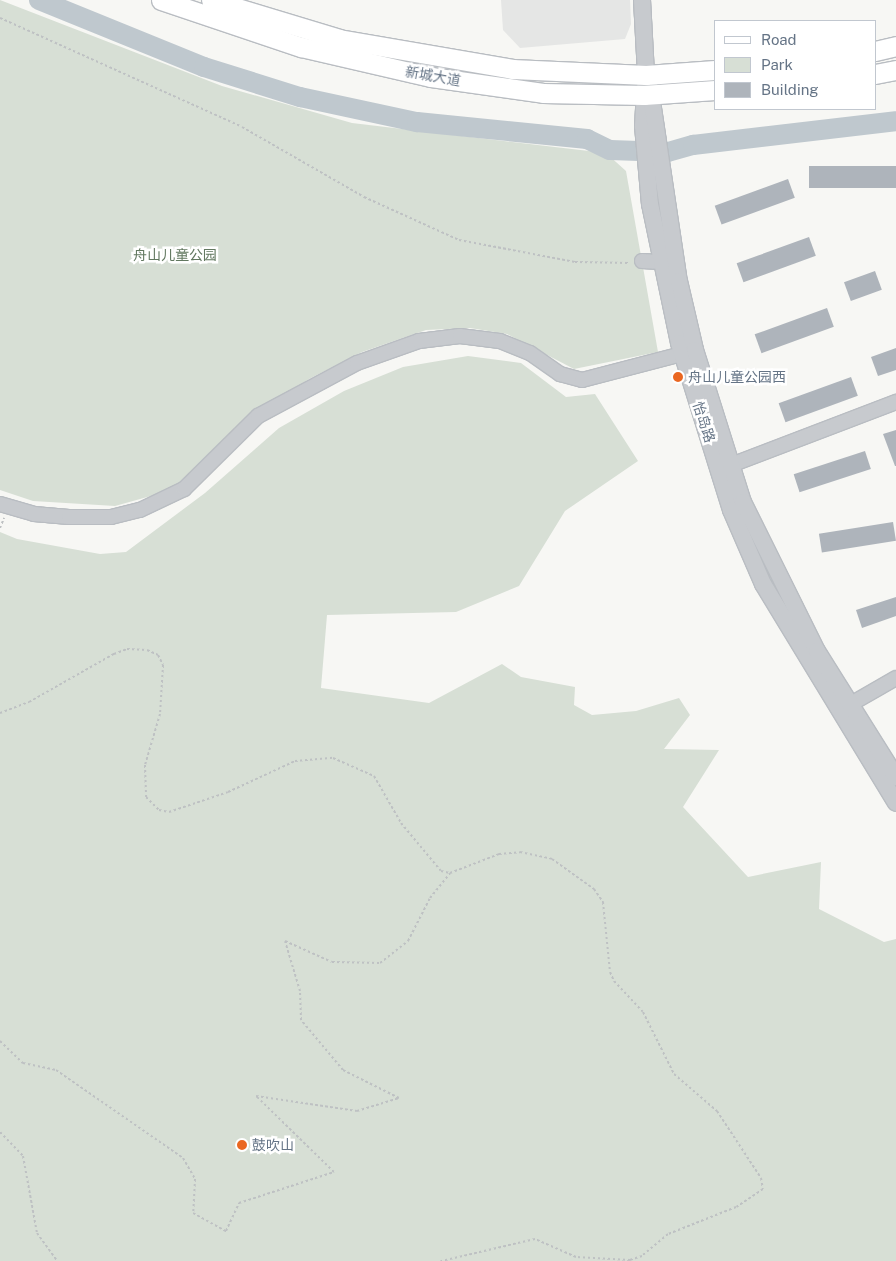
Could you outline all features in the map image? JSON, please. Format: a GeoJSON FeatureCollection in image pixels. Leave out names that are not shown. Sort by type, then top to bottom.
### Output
{"type":"FeatureCollection","features":[{"type":"Feature","properties":{"kind":"main road","name":"新城大道"},"geometry":{"type":"LineString","coordinates":[[161,0],[301,46],[431,77],[543,93],[648,95],[714,90]]}},
{"type":"Feature","properties":{"kind":"main road","name":"新城大道"},"geometry":{"type":"LineString","coordinates":[[211,0],[339,39],[512,69],[646,75],[714,70]]}},
{"type":"Feature","properties":{"kind":"main road"},"geometry":{"type":"LineString","coordinates":[[876,51],[896,46]]}},
{"type":"Feature","properties":{"kind":"main road"},"geometry":{"type":"LineString","coordinates":[[876,74],[896,70]]}},
{"type":"Feature","properties":{"kind":"street","name":"怡岛路"},"geometry":{"type":"LineString","coordinates":[[642,0],[651,126],[647,176],[660,262],[689,352],[731,510],[763,584],[896,803]]}},
{"type":"Feature","properties":{"kind":"street"},"geometry":{"type":"LineString","coordinates":[[651,126],[664,176],[669,230],[689,352],[743,502],[780,580],[849,705],[896,776]]}},
{"type":"Feature","properties":{"kind":"street"},"geometry":{"type":"LineString","coordinates":[[642,261],[660,262]]}},
{"type":"Feature","properties":{"kind":"street"},"geometry":{"type":"LineString","coordinates":[[0,504],[34,514],[69,516],[111,517],[140,510],[184,489],[258,416],[357,363],[419,341],[460,336],[500,341],[530,353],[560,374],[582,380],[689,352]]}},
{"type":"Feature","properties":{"kind":"street"},"geometry":{"type":"LineString","coordinates":[[731,465],[896,402]]}},
{"type":"Feature","properties":{"kind":"street"},"geometry":{"type":"LineString","coordinates":[[849,705],[896,678]]}},
{"type":"Feature","properties":{"kind":"path"},"geometry":{"type":"LineString","coordinates":[[0,18],[242,127],[364,197],[458,240],[576,262],[642,261]]}},
{"type":"Feature","properties":{"kind":"path"},"geometry":{"type":"LineString","coordinates":[[0,713],[29,702],[114,654],[127,649],[147,650],[158,655],[163,665],[160,714],[145,765],[146,797],[155,807],[169,812],[237,789],[287,764],[332,758],[374,776],[411,837],[435,866],[450,873]]}},
{"type":"Feature","properties":{"kind":"path"},"geometry":{"type":"LineString","coordinates":[[0,1041],[23,1063],[56,1070],[183,1158],[195,1179],[193,1213],[226,1231],[239,1203],[334,1172],[256,1096],[357,1111],[399,1098],[343,1070],[301,1020],[300,990],[285,941],[332,962],[380,963],[408,941],[430,898],[450,873],[499,854],[520,852],[552,859],[594,889],[605,909],[610,972],[614,981],[643,1012],[674,1074],[717,1111],[764,1184],[756,1197],[668,1234],[642,1256],[630,1260],[576,1257],[535,1239],[441,1261]]}},
{"type":"Feature","properties":{"kind":"path"},"geometry":{"type":"LineString","coordinates":[[0,1132],[23,1156],[37,1233],[57,1261]]}},
{"type":"Feature","properties":{"kind":"shaded area"},"geometry":{"type":"Polygon","coordinates":[[[501,0],[630,0],[631,24],[625,39],[520,48],[503,30],[501,0]]]}},
{"type":"Feature","properties":{"kind":"green space","name":"舟山儿童公园"},"geometry":{"type":"Polygon","coordinates":[[[0,0],[222,86],[352,123],[606,153],[626,171],[658,352],[574,369],[507,334],[470,328],[426,330],[362,352],[309,379],[240,424],[191,477],[158,494],[115,506],[33,501],[0,490],[0,0]]]}},
{"type":"Feature","properties":{"kind":"green space"},"geometry":{"type":"Polygon","coordinates":[[[468,356],[521,363],[566,397],[595,394],[638,461],[565,511],[519,586],[456,612],[327,615],[321,688],[429,703],[502,664],[521,677],[575,687],[574,705],[592,715],[636,711],[679,698],[690,715],[664,749],[719,750],[683,807],[748,877],[821,862],[819,909],[884,942],[896,939],[896,1261],[0,1261],[0,532],[17,539],[100,554],[126,552],[205,493],[279,428],[344,391],[403,367],[468,356]]]}},
{"type":"Feature","properties":{"kind":"building"},"geometry":{"type":"Polygon","coordinates":[[[809,166],[896,166],[896,188],[809,188],[809,166]]]}},
{"type":"Feature","properties":{"kind":"building"},"geometry":{"type":"Polygon","coordinates":[[[788,179],[795,198],[722,224],[715,206],[788,179]]]}},
{"type":"Feature","properties":{"kind":"building"},"geometry":{"type":"Polygon","coordinates":[[[809,237],[816,256],[743,282],[737,263],[809,237]]]}},
{"type":"Feature","properties":{"kind":"building"},"geometry":{"type":"Polygon","coordinates":[[[875,271],[882,290],[851,301],[844,282],[875,271]]]}},
{"type":"Feature","properties":{"kind":"building"},"geometry":{"type":"Polygon","coordinates":[[[827,308],[834,327],[761,353],[755,334],[827,308]]]}},
{"type":"Feature","properties":{"kind":"building"},"geometry":{"type":"Polygon","coordinates":[[[896,348],[896,370],[878,376],[871,357],[896,348]]]}},
{"type":"Feature","properties":{"kind":"building"},"geometry":{"type":"Polygon","coordinates":[[[851,377],[858,396],[785,422],[779,403],[851,377]]]}},
{"type":"Feature","properties":{"kind":"building"},"geometry":{"type":"Polygon","coordinates":[[[896,430],[896,466],[895,466],[883,434],[896,430]]]}},
{"type":"Feature","properties":{"kind":"building"},"geometry":{"type":"Polygon","coordinates":[[[865,451],[871,469],[800,492],[794,474],[865,451]]]}},
{"type":"Feature","properties":{"kind":"building"},"geometry":{"type":"Polygon","coordinates":[[[893,522],[896,541],[822,552],[819,534],[893,522]]]}},
{"type":"Feature","properties":{"kind":"building"},"geometry":{"type":"Polygon","coordinates":[[[896,597],[896,616],[862,628],[856,610],[896,597]]]}},
{"type":"Feature","properties":{"kind":"waterway"},"geometry":{"type":"LineString","coordinates":[[39,0],[204,67],[300,97],[417,122],[587,139],[610,150],[668,152],[693,145],[896,121]]}},
{"type":"Feature","properties":{"kind":"place","name":"舟山儿童公园西"},"geometry":{"type":"Point","coordinates":[678,377]}},
{"type":"Feature","properties":{"kind":"place","name":"鼓吹山"},"geometry":{"type":"Point","coordinates":[242,1145]}}]}
